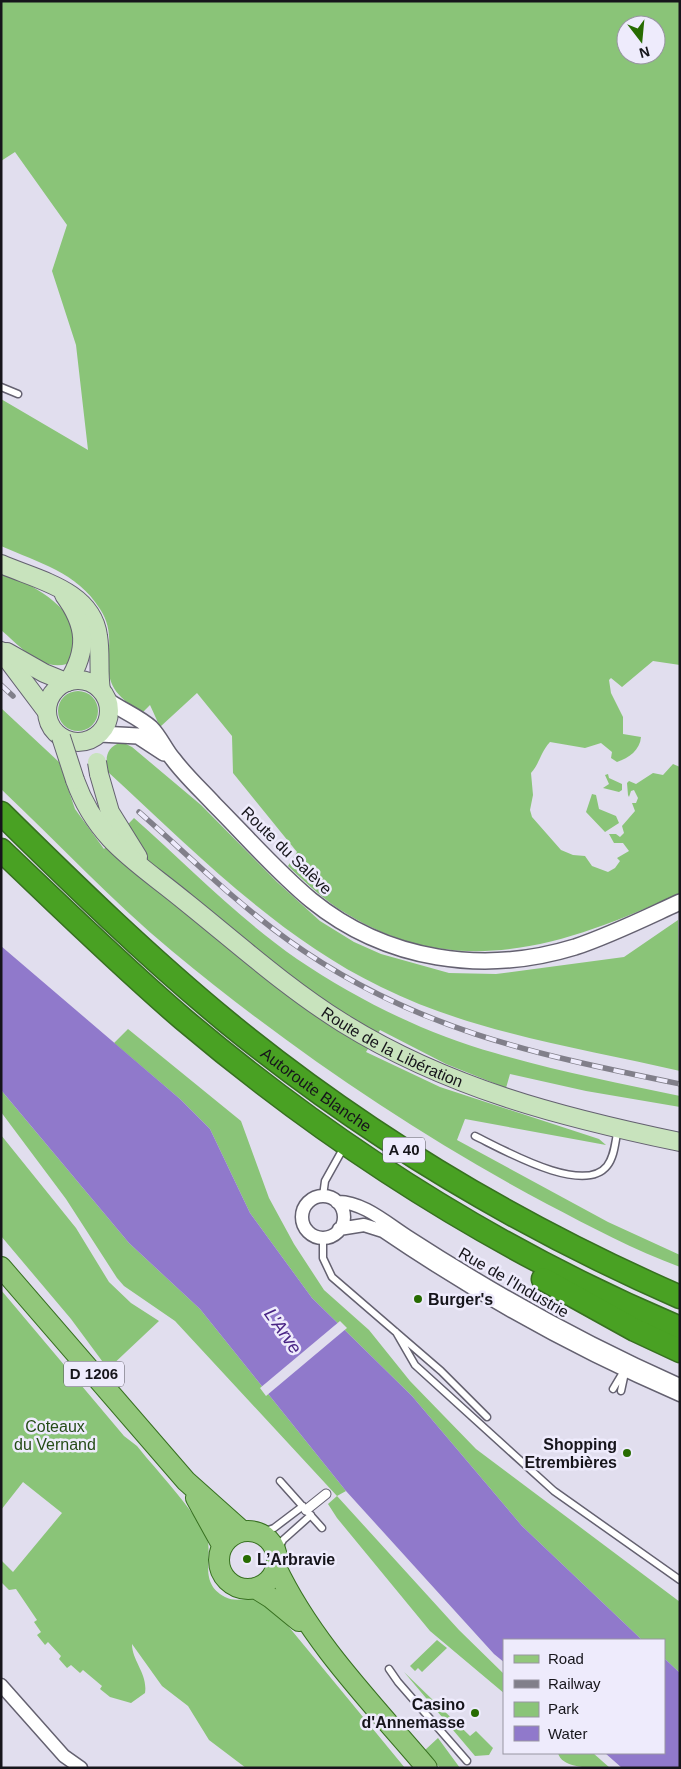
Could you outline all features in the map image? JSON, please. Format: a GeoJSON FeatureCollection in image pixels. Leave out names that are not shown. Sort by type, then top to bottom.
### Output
{"type":"FeatureCollection","features":[{"type":"Feature","properties":{"kind":"highway","name":"Autoroute Blanche"},"geometry":{"type":"LineString","coordinates":[[1,813],[162,966],[226,1022],[283,1066],[386,1139],[441,1173],[594,1257],[680,1297]]}},
{"type":"Feature","properties":{"kind":"highway","name":"Autoroute Blanche"},"geometry":{"type":"LineString","coordinates":[[1,850],[183,1019],[278,1095],[352,1148],[506,1243],[566,1275],[680,1328]]}},
{"type":"Feature","properties":{"kind":"highway"},"geometry":{"type":"LineString","coordinates":[[352,1148],[521,1266],[578,1300],[680,1351]]}},
{"type":"Feature","properties":{"kind":"highway"},"geometry":{"type":"LineString","coordinates":[[594,1257],[680,1284]]}},
{"type":"Feature","properties":{"kind":"main road"},"geometry":{"type":"LineString","coordinates":[[1,564],[59,589],[80,601],[93,619],[98,638],[98,670],[108,718],[99,734],[86,741],[69,740],[51,726],[47,714],[35,693],[1,649]]}},
{"type":"Feature","properties":{"kind":"main road"},"geometry":{"type":"LineString","coordinates":[[47,714],[50,698],[67,682],[81,660],[83,637],[76,613],[59,589]]}},
{"type":"Feature","properties":{"kind":"main road"},"geometry":{"type":"LineString","coordinates":[[1,649],[44,674],[67,682],[89,682],[104,695]]}},
{"type":"Feature","properties":{"kind":"main road","name":"Route de la Libération"},"geometry":{"type":"LineString","coordinates":[[99,734],[97,762],[110,812],[146,869]]}},
{"type":"Feature","properties":{"kind":"main road","name":"Route de la Libération"},"geometry":{"type":"LineString","coordinates":[[69,740],[80,793],[93,819],[111,842],[282,981],[373,1041],[440,1074],[485,1092],[618,1129],[680,1142]]}},
{"type":"Feature","properties":{"kind":"main road","name":"D 1206"},"geometry":{"type":"LineString","coordinates":[[1,1267],[186,1481],[251,1532],[270,1541],[293,1600],[314,1634],[426,1768]]}},
{"type":"Feature","properties":{"kind":"main road","name":"D 1206"},"geometry":{"type":"LineString","coordinates":[[186,1481],[222,1544],[218,1561],[224,1577],[238,1588],[255,1588],[271,1598],[314,1634]]}},
{"type":"Feature","properties":{"kind":"main road"},"geometry":{"type":"LineString","coordinates":[[222,1544],[231,1535],[251,1532]]}},
{"type":"Feature","properties":{"kind":"main road"},"geometry":{"type":"LineString","coordinates":[[255,1588],[268,1581],[276,1560]]}},
{"type":"Feature","properties":{"kind":"street","name":"Route du Salève"},"geometry":{"type":"LineString","coordinates":[[104,695],[152,729],[172,758],[312,901],[363,933],[408,951],[437,958],[474,962],[534,957],[593,941],[680,902]]}},
{"type":"Feature","properties":{"kind":"street","name":"Route du Salève"},"geometry":{"type":"LineString","coordinates":[[99,734],[138,736],[172,758]]}},
{"type":"Feature","properties":{"kind":"street","name":"Rue de l'Industrie"},"geometry":{"type":"LineString","coordinates":[[323,1196],[337,1202],[351,1203],[375,1216],[521,1307],[626,1367],[680,1385]]}},
{"type":"Feature","properties":{"kind":"street"},"geometry":{"type":"LineString","coordinates":[[322,1238],[308,1231],[302,1215],[306,1204],[313,1198],[323,1196]]}},
{"type":"Feature","properties":{"kind":"street"},"geometry":{"type":"LineString","coordinates":[[337,1202],[344,1215],[339,1229]]}},
{"type":"Feature","properties":{"kind":"street","name":"Rue de l'Industrie"},"geometry":{"type":"LineString","coordinates":[[322,1238],[332,1235],[339,1229],[364,1225],[378,1229],[494,1303],[680,1395]]}},
{"type":"Feature","properties":{"kind":"street"},"geometry":{"type":"LineString","coordinates":[[307,1511],[326,1494]]}},
{"type":"Feature","properties":{"kind":"street"},"geometry":{"type":"LineString","coordinates":[[1,1685],[64,1756],[81,1768]]}},
{"type":"Feature","properties":{"kind":"lane"},"geometry":{"type":"LineString","coordinates":[[1,386],[18,394]]}},
{"type":"Feature","properties":{"kind":"lane"},"geometry":{"type":"LineString","coordinates":[[475,1136],[534,1165],[588,1176],[601,1171],[610,1161],[618,1129]]}},
{"type":"Feature","properties":{"kind":"lane"},"geometry":{"type":"LineString","coordinates":[[323,1196],[325,1181],[352,1148]]}},
{"type":"Feature","properties":{"kind":"lane"},"geometry":{"type":"LineString","coordinates":[[322,1238],[323,1258],[332,1277],[441,1371],[487,1417]]}},
{"type":"Feature","properties":{"kind":"lane"},"geometry":{"type":"LineString","coordinates":[[396,1332],[415,1365],[557,1494],[680,1580]]}},
{"type":"Feature","properties":{"kind":"lane"},"geometry":{"type":"LineString","coordinates":[[614,1389],[626,1367]]}},
{"type":"Feature","properties":{"kind":"lane"},"geometry":{"type":"LineString","coordinates":[[621,1391],[626,1367]]}},
{"type":"Feature","properties":{"kind":"lane"},"geometry":{"type":"LineString","coordinates":[[280,1481],[322,1528]]}},
{"type":"Feature","properties":{"kind":"lane"},"geometry":{"type":"LineString","coordinates":[[251,1532],[274,1528],[307,1511]]}},
{"type":"Feature","properties":{"kind":"lane"},"geometry":{"type":"LineString","coordinates":[[276,1560],[283,1540],[307,1511]]}},
{"type":"Feature","properties":{"kind":"lane"},"geometry":{"type":"LineString","coordinates":[[389,1669],[467,1762]]}},
{"type":"Feature","properties":{"kind":"green space"},"geometry":{"type":"Polygon","coordinates":[[[1,1],[680,1],[680,665],[653,661],[622,687],[611,678],[609,680],[611,693],[623,717],[623,734],[641,737],[639,746],[630,756],[617,762],[611,758],[612,752],[601,743],[585,748],[550,742],[531,773],[533,795],[530,810],[532,817],[561,850],[573,855],[585,856],[592,866],[608,872],[615,868],[620,861],[617,858],[629,851],[623,843],[614,843],[609,834],[616,834],[620,837],[624,833],[622,826],[635,811],[632,803],[636,803],[638,798],[634,790],[631,791],[629,797],[627,783],[629,781],[636,784],[653,773],[663,775],[673,764],[680,767],[680,893],[597,927],[556,940],[514,949],[473,951],[431,947],[389,935],[339,909],[288,866],[297,852],[233,773],[232,736],[197,693],[160,727],[150,705],[143,712],[125,700],[114,688],[109,676],[107,623],[91,596],[69,577],[1,546],[1,399],[88,450],[76,345],[52,271],[67,225],[15,152],[1,161],[1,1]]]}},
{"type":"Feature","properties":{"kind":"green space"},"geometry":{"type":"Polygon","coordinates":[[[1,571],[45,595],[69,618],[74,631],[74,647],[67,664],[57,665],[39,661],[23,650],[1,630],[1,571]]]}},
{"type":"Feature","properties":{"kind":"green space"},"geometry":{"type":"Polygon","coordinates":[[[82,691],[89,694],[95,700],[98,711],[97,719],[89,728],[82,731],[74,731],[67,728],[59,719],[58,707],[61,700],[70,692],[82,691]]]}},
{"type":"Feature","properties":{"kind":"green space"},"geometry":{"type":"Polygon","coordinates":[[[1,708],[59,762],[75,809],[104,849],[134,818],[254,926],[297,959],[343,988],[392,1014],[469,1045],[564,1071],[680,1096],[680,1107],[586,1091],[510,1074],[506,1088],[446,1064],[380,1030],[366,1052],[440,1087],[599,1139],[606,1145],[465,1119],[457,1140],[608,1222],[680,1255],[680,1267],[629,1246],[547,1204],[497,1177],[400,1118],[307,1055],[216,987],[172,951],[107,892],[1,789],[1,708]]]}},
{"type":"Feature","properties":{"kind":"green space"},"geometry":{"type":"Polygon","coordinates":[[[122,742],[132,747],[201,805],[277,882],[320,921],[354,942],[381,954],[449,973],[496,974],[624,957],[678,920],[680,1071],[490,1028],[416,1003],[381,987],[343,966],[306,943],[237,890],[108,772],[108,753],[113,747],[122,742]]]}},
{"type":"Feature","properties":{"kind":"green space"},"geometry":{"type":"Polygon","coordinates":[[[608,774],[609,778],[622,784],[622,790],[619,792],[603,788],[609,784],[605,775],[608,774]]]}},
{"type":"Feature","properties":{"kind":"green space"},"geometry":{"type":"Polygon","coordinates":[[[592,794],[596,795],[599,809],[616,816],[619,823],[605,832],[586,812],[592,794]]]}},
{"type":"Feature","properties":{"kind":"green space"},"geometry":{"type":"Polygon","coordinates":[[[128,1029],[241,1121],[269,1198],[294,1244],[324,1290],[369,1330],[410,1381],[476,1449],[680,1602],[680,1673],[666,1660],[666,1639],[641,1639],[522,1526],[412,1396],[312,1298],[250,1213],[210,1129],[180,1099],[114,1043],[128,1029]]]}},
{"type":"Feature","properties":{"kind":"green space"},"geometry":{"type":"Polygon","coordinates":[[[1,1090],[129,1243],[200,1309],[346,1491],[337,1496],[175,1321],[124,1286],[117,1278],[66,1199],[1,1112],[1,1090]]]}},
{"type":"Feature","properties":{"kind":"green space"},"geometry":{"type":"Polygon","coordinates":[[[1,1135],[76,1228],[109,1282],[131,1303],[159,1321],[108,1369],[71,1319],[1,1236],[1,1135]]]}},
{"type":"Feature","properties":{"kind":"green space","name":"Coteaux du Vernand"},"geometry":{"type":"Polygon","coordinates":[[[1,1290],[124,1436],[137,1446],[196,1518],[207,1538],[209,1577],[217,1591],[229,1599],[260,1599],[270,1604],[405,1768],[246,1768],[209,1740],[188,1706],[162,1686],[132,1644],[134,1656],[144,1680],[145,1693],[131,1703],[110,1697],[100,1689],[102,1686],[83,1670],[80,1673],[71,1665],[67,1668],[59,1659],[61,1656],[48,1642],[45,1645],[37,1635],[41,1632],[34,1622],[37,1620],[16,1589],[9,1590],[1,1582],[1,1560],[13,1572],[62,1513],[23,1482],[1,1510],[1,1290]]]}},
{"type":"Feature","properties":{"kind":"green space"},"geometry":{"type":"Polygon","coordinates":[[[337,1496],[459,1630],[503,1673],[503,1692],[430,1631],[337,1518],[328,1504],[337,1496]]]}},
{"type":"Feature","properties":{"kind":"green space"},"geometry":{"type":"Polygon","coordinates":[[[437,1640],[447,1648],[422,1672],[418,1668],[415,1671],[410,1666],[437,1640]]]}},
{"type":"Feature","properties":{"kind":"green space"},"geometry":{"type":"Polygon","coordinates":[[[404,1672],[470,1736],[476,1731],[493,1748],[489,1755],[475,1756],[404,1672]]]}},
{"type":"Feature","properties":{"kind":"green space"},"geometry":{"type":"Polygon","coordinates":[[[438,1738],[460,1768],[440,1768],[425,1750],[438,1738]]]}},
{"type":"Feature","properties":{"kind":"green space"},"geometry":{"type":"Polygon","coordinates":[[[559,1754],[594,1754],[610,1768],[571,1765],[559,1754]]]}},
{"type":"Feature","properties":{"kind":"water","name":"L'Arve"},"geometry":{"type":"Polygon","coordinates":[[[1,946],[180,1099],[210,1129],[250,1213],[312,1298],[412,1396],[522,1526],[641,1639],[503,1639],[503,1661],[494,1654],[346,1491],[200,1309],[129,1243],[1,1090],[1,946]]]}},
{"type":"Feature","properties":{"kind":"water"},"geometry":{"type":"Polygon","coordinates":[[[666,1660],[680,1673],[680,1768],[622,1768],[606,1754],[666,1754],[666,1660]]]}},
{"type":"Feature","properties":{"kind":"pier"},"geometry":{"type":"Polygon","coordinates":[[[340,1321],[347,1328],[266,1396],[260,1388],[340,1321]]]}},
{"type":"Feature","properties":{"kind":"railway"},"geometry":{"type":"LineString","coordinates":[[1,685],[13,696]]}},
{"type":"Feature","properties":{"kind":"railway"},"geometry":{"type":"LineString","coordinates":[[139,812],[230,894],[268,925],[334,971],[381,996],[428,1017],[525,1049],[680,1084]]}},
{"type":"Feature","properties":{"kind":"place","name":"Burger's"},"geometry":{"type":"Point","coordinates":[418,1299]}},
{"type":"Feature","properties":{"kind":"place","name":"Shopping Etrembières"},"geometry":{"type":"Point","coordinates":[627,1453]}},
{"type":"Feature","properties":{"kind":"place","name":"L’Arbravie"},"geometry":{"type":"Point","coordinates":[247,1559]}},
{"type":"Feature","properties":{"kind":"place","name":"Casino d'Annemasse"},"geometry":{"type":"Point","coordinates":[475,1713]}}]}
